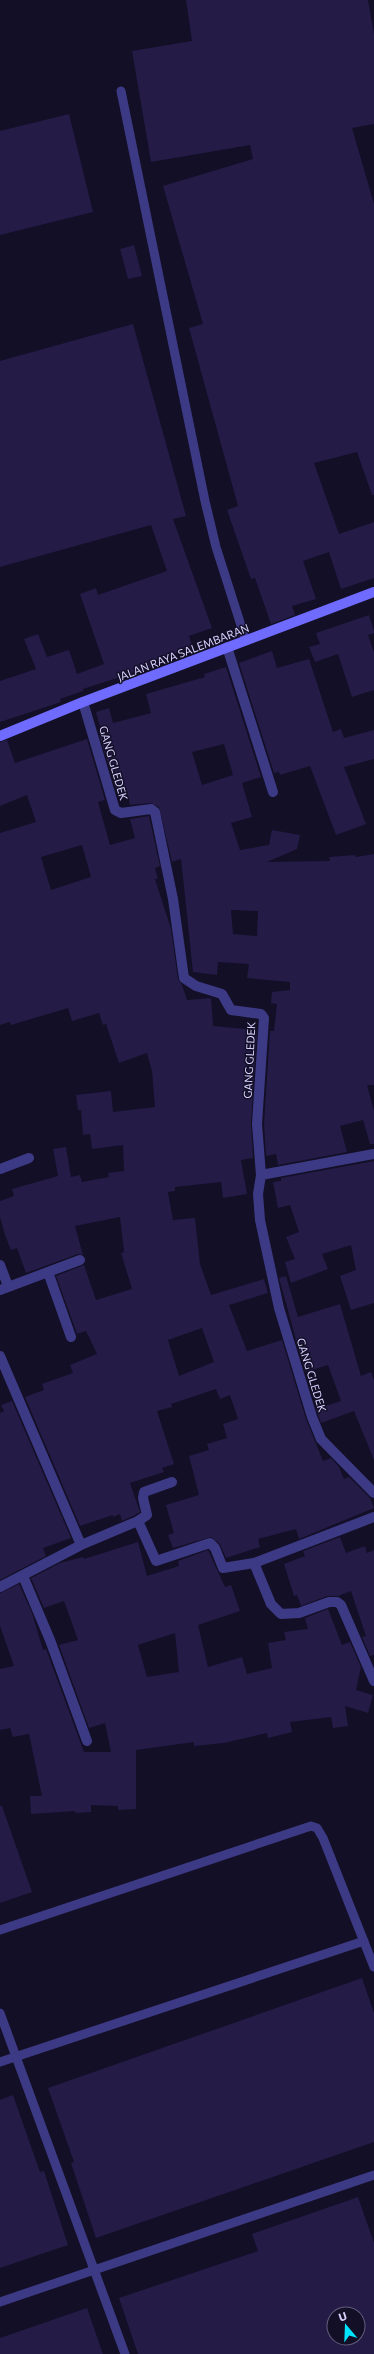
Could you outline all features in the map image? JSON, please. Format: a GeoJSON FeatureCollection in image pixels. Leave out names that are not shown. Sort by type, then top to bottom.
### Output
{"type":"FeatureCollection","features":[{"type":"Feature","properties":{"kind":"main road","name":"JALAN RAYA SALEMBARAN"},"geometry":{"type":"LineString","coordinates":[[0,736],[83,702],[374,592]]}},
{"type":"Feature","properties":{"kind":"street"},"geometry":{"type":"LineString","coordinates":[[227,647],[242,700],[273,792]]}},
{"type":"Feature","properties":{"kind":"street","name":"GANG GLEDEK"},"geometry":{"type":"LineString","coordinates":[[83,702],[115,810],[121,813],[151,809],[155,812],[173,899],[184,978],[196,986],[222,994],[231,1010],[261,1014],[264,1018],[257,1124],[261,1175],[258,1194],[264,1242],[278,1308],[312,1417],[321,1439],[374,1493]]}},
{"type":"Feature","properties":{"kind":"street"},"geometry":{"type":"LineString","coordinates":[[261,1175],[374,1154]]}},
{"type":"Feature","properties":{"kind":"street"},"geometry":{"type":"LineString","coordinates":[[0,1169],[29,1158]]}},
{"type":"Feature","properties":{"kind":"street"},"geometry":{"type":"LineString","coordinates":[[0,1265],[4,1288],[80,1260]]}},
{"type":"Feature","properties":{"kind":"street"},"geometry":{"type":"LineString","coordinates":[[48,1272],[71,1337]]}},
{"type":"Feature","properties":{"kind":"street"},"geometry":{"type":"LineString","coordinates":[[0,1356],[82,1545]]}},
{"type":"Feature","properties":{"kind":"street"},"geometry":{"type":"LineString","coordinates":[[0,1587],[82,1545],[138,1521],[147,1515],[143,1498],[144,1492],[172,1482]]}},
{"type":"Feature","properties":{"kind":"street"},"geometry":{"type":"LineString","coordinates":[[138,1521],[156,1561],[210,1543],[215,1548],[223,1568],[254,1563],[374,1516]]}},
{"type":"Feature","properties":{"kind":"street"},"geometry":{"type":"LineString","coordinates":[[254,1563],[271,1604],[282,1614],[299,1613],[329,1602],[337,1602],[341,1605],[374,1681]]}},
{"type":"Feature","properties":{"kind":"street"},"geometry":{"type":"LineString","coordinates":[[23,1576],[50,1640],[87,1741]]}},
{"type":"Feature","properties":{"kind":"lane"},"geometry":{"type":"LineString","coordinates":[[121,91],[205,501],[216,547],[246,641]]}},
{"type":"Feature","properties":{"kind":"lane"},"geometry":{"type":"LineString","coordinates":[[0,1930],[311,1826],[317,1828],[323,1838],[374,1967]]}},
{"type":"Feature","properties":{"kind":"lane"},"geometry":{"type":"LineString","coordinates":[[0,2062],[364,1941]]}},
{"type":"Feature","properties":{"kind":"lane"},"geometry":{"type":"LineString","coordinates":[[0,2013],[125,2354]]}},
{"type":"Feature","properties":{"kind":"lane"},"geometry":{"type":"LineString","coordinates":[[0,2302],[374,2175]]}},
{"type":"Feature","properties":{"kind":"building"},"geometry":{"type":"Polygon","coordinates":[[[186,0],[368,0],[374,34],[374,124],[352,128],[374,204],[374,495],[372,495],[357,452],[314,463],[339,534],[374,522],[374,578],[341,589],[329,552],[303,561],[316,599],[292,606],[295,615],[271,624],[255,578],[251,579],[227,510],[238,506],[189,328],[203,324],[163,186],[253,159],[250,145],[151,162],[132,51],[192,41],[186,0]]]}},
{"type":"Feature","properties":{"kind":"building"},"geometry":{"type":"Polygon","coordinates":[[[69,114],[93,212],[0,235],[0,131],[69,114]]]}},
{"type":"Feature","properties":{"kind":"building"},"geometry":{"type":"Polygon","coordinates":[[[134,245],[142,276],[128,279],[120,249],[134,245]]]}},
{"type":"Feature","properties":{"kind":"building"},"geometry":{"type":"Polygon","coordinates":[[[133,324],[186,516],[173,519],[212,628],[189,636],[193,648],[161,658],[163,663],[83,689],[83,691],[60,699],[61,702],[0,722],[0,681],[36,669],[24,639],[38,634],[47,657],[69,650],[77,674],[104,664],[80,594],[96,588],[98,595],[167,571],[151,525],[0,567],[0,361],[133,324]]]}},
{"type":"Feature","properties":{"kind":"building"},"geometry":{"type":"Polygon","coordinates":[[[369,615],[374,631],[374,633],[368,635],[374,652],[374,690],[352,697],[338,654],[315,662],[309,647],[320,644],[316,633],[369,615]]]}},
{"type":"Feature","properties":{"kind":"building"},"geometry":{"type":"Polygon","coordinates":[[[272,651],[277,668],[309,659],[333,732],[341,729],[344,738],[374,730],[374,759],[344,767],[366,824],[336,835],[310,766],[280,775],[279,772],[274,773],[239,663],[272,651]]]}},
{"type":"Feature","properties":{"kind":"building"},"geometry":{"type":"Polygon","coordinates":[[[226,667],[261,777],[242,783],[252,817],[231,823],[240,850],[269,845],[272,830],[300,835],[297,849],[267,862],[330,861],[329,857],[355,855],[356,857],[374,854],[374,1085],[367,1085],[374,1111],[374,1144],[370,1144],[363,1120],[340,1126],[347,1152],[278,1165],[276,1154],[266,1156],[264,1124],[270,1031],[274,1031],[277,1004],[271,1003],[272,992],[290,990],[290,982],[247,978],[249,964],[218,962],[217,975],[193,972],[181,859],[172,862],[159,807],[150,803],[130,805],[127,793],[118,796],[99,735],[102,734],[96,712],[109,708],[113,723],[151,713],[146,694],[205,677],[204,674],[226,667]],[[224,744],[192,752],[202,785],[233,775],[224,744]],[[231,910],[233,934],[257,936],[258,911],[231,910]]]}},
{"type":"Feature","properties":{"kind":"building"},"geometry":{"type":"Polygon","coordinates":[[[87,739],[105,800],[98,802],[110,845],[135,838],[130,819],[149,816],[160,866],[155,868],[158,879],[155,879],[171,929],[178,979],[182,985],[187,1000],[211,998],[213,1026],[257,1030],[251,1124],[253,1158],[241,1160],[247,1194],[223,1198],[221,1182],[175,1187],[175,1191],[168,1192],[173,1220],[195,1218],[200,1264],[211,1295],[264,1279],[268,1293],[229,1305],[247,1351],[282,1340],[306,1419],[323,1461],[331,1458],[339,1467],[344,1479],[349,1477],[370,1498],[374,1508],[299,1539],[296,1529],[258,1539],[260,1547],[226,1558],[220,1544],[211,1537],[173,1548],[168,1535],[174,1533],[166,1505],[199,1495],[189,1456],[209,1450],[207,1444],[227,1438],[223,1424],[238,1419],[230,1395],[220,1399],[216,1389],[171,1404],[172,1407],[157,1411],[174,1464],[162,1468],[164,1472],[130,1483],[140,1512],[122,1521],[120,1514],[80,1526],[25,1397],[44,1390],[42,1384],[73,1373],[70,1365],[97,1354],[86,1331],[77,1334],[56,1276],[84,1265],[96,1300],[132,1289],[121,1253],[124,1252],[120,1217],[75,1226],[83,1255],[78,1254],[26,1273],[17,1248],[11,1250],[5,1235],[0,1217],[0,1201],[14,1196],[12,1189],[58,1176],[53,1149],[66,1147],[71,1177],[80,1175],[82,1182],[109,1177],[108,1173],[124,1171],[123,1145],[92,1149],[90,1134],[83,1135],[81,1110],[78,1110],[76,1095],[111,1091],[113,1112],[155,1107],[152,1071],[147,1053],[119,1063],[106,1024],[103,1025],[99,1013],[72,1021],[68,1008],[11,1025],[10,1022],[0,1025],[0,833],[36,822],[27,795],[0,806],[0,742],[7,740],[15,763],[87,739]],[[82,845],[41,857],[51,890],[91,877],[82,845]],[[202,1328],[168,1340],[179,1376],[214,1362],[202,1328]]]}},
{"type":"Feature","properties":{"kind":"building"},"geometry":{"type":"Polygon","coordinates":[[[374,1161],[374,1303],[351,1310],[340,1276],[356,1270],[351,1245],[322,1254],[328,1269],[291,1283],[285,1262],[295,1259],[286,1237],[299,1232],[290,1205],[278,1208],[273,1182],[281,1181],[281,1178],[374,1161]]]}},
{"type":"Feature","properties":{"kind":"building"},"geometry":{"type":"Polygon","coordinates":[[[286,1276],[298,1317],[340,1304],[361,1376],[371,1372],[374,1380],[374,1460],[354,1411],[321,1423],[316,1409],[341,1401],[328,1365],[305,1372],[279,1278],[286,1276]]]}},
{"type":"Feature","properties":{"kind":"building"},"geometry":{"type":"Polygon","coordinates":[[[12,1401],[71,1538],[43,1548],[46,1556],[0,1580],[0,1413],[4,1411],[1,1405],[12,1401]]]}},
{"type":"Feature","properties":{"kind":"building"},"geometry":{"type":"Polygon","coordinates":[[[340,1537],[346,1553],[365,1546],[367,1553],[374,1550],[374,1655],[370,1656],[362,1637],[366,1636],[351,1591],[338,1596],[327,1596],[301,1606],[297,1595],[294,1596],[284,1564],[305,1556],[303,1551],[340,1537]]]}},
{"type":"Feature","properties":{"kind":"building"},"geometry":{"type":"Polygon","coordinates":[[[138,1542],[147,1576],[179,1566],[178,1561],[208,1550],[225,1587],[231,1585],[240,1611],[198,1625],[208,1667],[242,1657],[247,1674],[272,1668],[268,1643],[286,1640],[284,1632],[308,1629],[305,1618],[328,1609],[342,1645],[350,1642],[361,1667],[356,1690],[373,1695],[368,1713],[345,1706],[348,1726],[333,1728],[331,1717],[290,1722],[292,1732],[268,1738],[267,1733],[224,1743],[194,1746],[194,1742],[136,1750],[136,1809],[118,1810],[118,1806],[91,1805],[91,1812],[75,1813],[75,1811],[31,1814],[30,1796],[42,1796],[29,1734],[13,1737],[10,1728],[0,1730],[0,1669],[14,1666],[0,1626],[0,1593],[19,1584],[32,1613],[43,1650],[46,1649],[84,1752],[111,1752],[105,1723],[89,1728],[59,1645],[78,1640],[64,1601],[44,1608],[31,1578],[60,1563],[83,1557],[84,1559],[138,1542]],[[175,1633],[138,1645],[147,1677],[179,1672],[175,1633]]]}},
{"type":"Feature","properties":{"kind":"building"},"geometry":{"type":"Polygon","coordinates":[[[0,1806],[2,1806],[32,1892],[0,1903],[0,1806]]]}},
{"type":"Feature","properties":{"kind":"building"},"geometry":{"type":"Polygon","coordinates":[[[362,1978],[374,2013],[374,2142],[96,2238],[71,2163],[74,2162],[48,2088],[362,1978]]]}},
{"type":"Feature","properties":{"kind":"building"},"geometry":{"type":"Polygon","coordinates":[[[13,2095],[40,2172],[44,2171],[68,2245],[0,2268],[0,2100],[13,2095]]]}},
{"type":"Feature","properties":{"kind":"building"},"geometry":{"type":"Polygon","coordinates":[[[358,2197],[374,2243],[374,2354],[138,2354],[119,2298],[258,2251],[252,2234],[358,2197]]]}},
{"type":"Feature","properties":{"kind":"building"},"geometry":{"type":"Polygon","coordinates":[[[87,2308],[103,2354],[0,2354],[0,2338],[87,2308]]]}}]}
